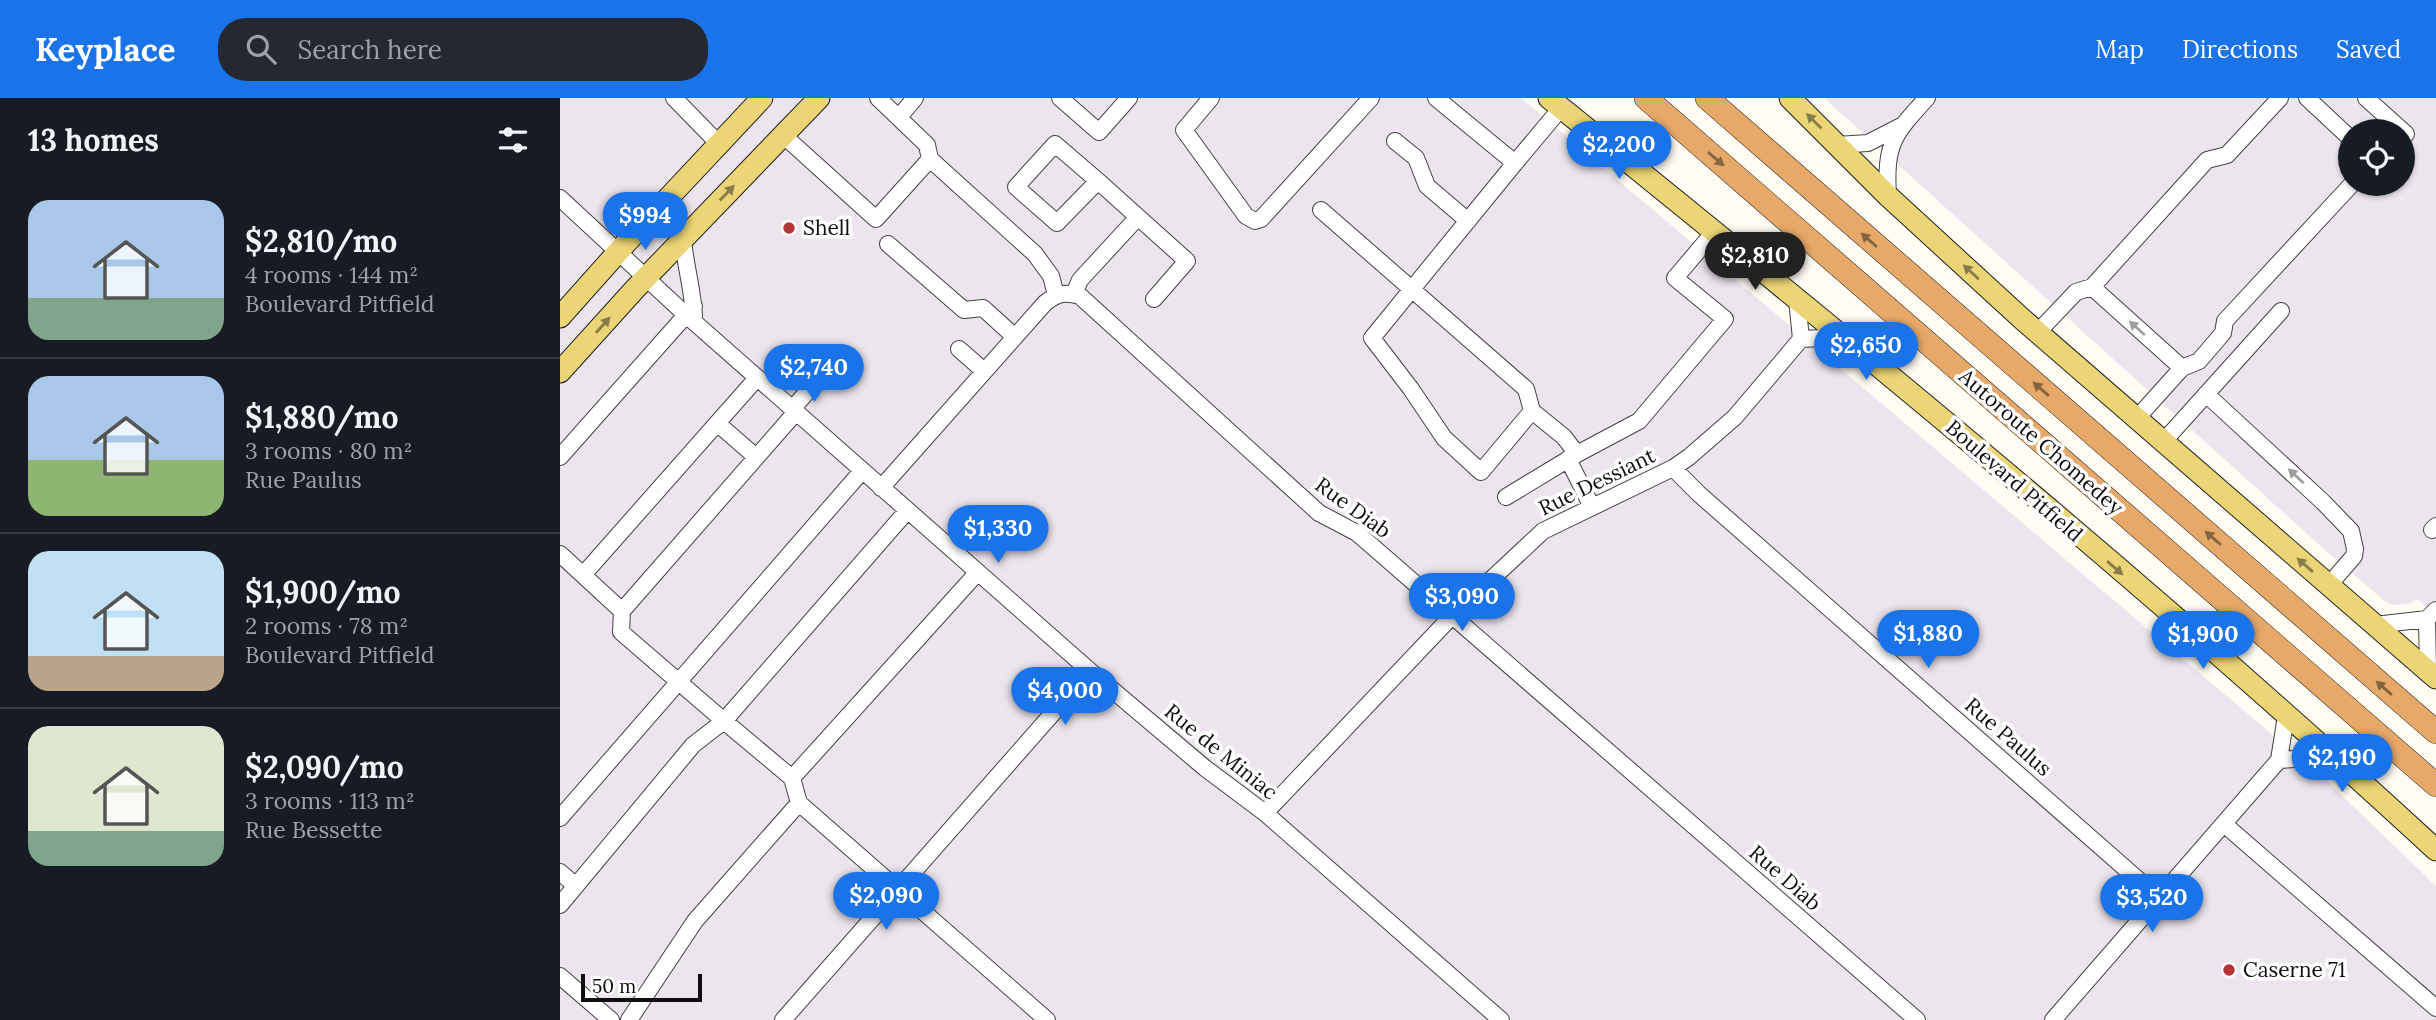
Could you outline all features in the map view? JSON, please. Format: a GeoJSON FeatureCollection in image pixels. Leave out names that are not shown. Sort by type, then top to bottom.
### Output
{"type":"FeatureCollection","features":[{"type":"Feature","properties":{"kind":"highway","name":"Autoroute Chomedey"},"geometry":{"type":"LineString","coordinates":[[1646,98],[2436,785]]}},
{"type":"Feature","properties":{"kind":"highway","name":"Autoroute Chomedey"},"geometry":{"type":"LineString","coordinates":[[1707,98],[2436,732]]}},
{"type":"Feature","properties":{"kind":"main road"},"geometry":{"type":"LineString","coordinates":[[560,317],[618,251],[762,98]]}},
{"type":"Feature","properties":{"kind":"main road"},"geometry":{"type":"LineString","coordinates":[[560,372],[819,98]]}},
{"type":"Feature","properties":{"kind":"main road"},"geometry":{"type":"LineString","coordinates":[[1790,98],[1888,196],[2038,332],[2432,674]]}},
{"type":"Feature","properties":{"kind":"main road","name":"Boulevard Pitfield"},"geometry":{"type":"LineString","coordinates":[[1555,103],[2001,469],[2436,850]]}},
{"type":"Feature","properties":{"kind":"street"},"geometry":{"type":"LineString","coordinates":[[674,98],[719,144]]}},
{"type":"Feature","properties":{"kind":"street"},"geometry":{"type":"LineString","coordinates":[[878,98],[927,145],[930,159],[1035,254],[1051,276],[1056,295]]}},
{"type":"Feature","properties":{"kind":"street"},"geometry":{"type":"LineString","coordinates":[[899,117],[915,98]]}},
{"type":"Feature","properties":{"kind":"street"},"geometry":{"type":"LineString","coordinates":[[1060,98],[1099,132],[1129,98]]}},
{"type":"Feature","properties":{"kind":"street"},"geometry":{"type":"LineString","coordinates":[[1211,98],[1184,131],[1246,216],[1255,221],[1261,219],[1371,98]]}},
{"type":"Feature","properties":{"kind":"street"},"geometry":{"type":"LineString","coordinates":[[1436,98],[1515,163]]}},
{"type":"Feature","properties":{"kind":"street"},"geometry":{"type":"LineString","coordinates":[[1888,196],[1887,160],[1890,148],[1903,125],[1927,98]]}},
{"type":"Feature","properties":{"kind":"street"},"geometry":{"type":"LineString","coordinates":[[2038,332],[2076,292],[2092,287],[2207,160],[2227,155],[2280,98]]}},
{"type":"Feature","properties":{"kind":"street"},"geometry":{"type":"LineString","coordinates":[[2307,98],[2338,127]]}},
{"type":"Feature","properties":{"kind":"street"},"geometry":{"type":"LineString","coordinates":[[2366,98],[2389,119]]}},
{"type":"Feature","properties":{"kind":"street"},"geometry":{"type":"LineString","coordinates":[[1532,411],[1481,472],[1453,448],[1372,338],[1515,163],[1555,103]]}},
{"type":"Feature","properties":{"kind":"street"},"geometry":{"type":"LineString","coordinates":[[1837,145],[1868,143],[1903,125]]}},
{"type":"Feature","properties":{"kind":"street"},"geometry":{"type":"LineString","coordinates":[[783,135],[876,219],[930,159]]}},
{"type":"Feature","properties":{"kind":"street"},"geometry":{"type":"LineString","coordinates":[[1395,141],[1416,158],[1427,186],[1468,221]]}},
{"type":"Feature","properties":{"kind":"street"},"geometry":{"type":"LineString","coordinates":[[1098,181],[1057,223],[1016,187],[1055,144],[1098,181],[1187,261],[1154,299]]}},
{"type":"Feature","properties":{"kind":"street"},"geometry":{"type":"LineString","coordinates":[[2137,418],[2182,368],[2199,361],[2223,333],[2225,321],[2341,196]]}},
{"type":"Feature","properties":{"kind":"street","name":"Rue de Miniac"},"geometry":{"type":"LineString","coordinates":[[560,198],[646,278],[691,314],[757,378],[1090,671],[1205,768],[1265,813],[1501,1020]]}},
{"type":"Feature","properties":{"kind":"street"},"geometry":{"type":"LineString","coordinates":[[1321,210],[1526,389],[1532,411],[1564,437],[1592,507]]}},
{"type":"Feature","properties":{"kind":"street"},"geometry":{"type":"LineString","coordinates":[[881,488],[1045,303],[1056,295],[1068,292],[1074,294],[1080,280],[1138,217]]}},
{"type":"Feature","properties":{"kind":"street"},"geometry":{"type":"LineString","coordinates":[[1506,497],[1572,456],[1632,426],[1644,417],[1725,319],[1675,278],[1714,232]]}},
{"type":"Feature","properties":{"kind":"street"},"geometry":{"type":"LineString","coordinates":[[563,448],[657,349],[671,330],[691,314],[693,293],[685,264],[683,239]]}},
{"type":"Feature","properties":{"kind":"street"},"geometry":{"type":"LineString","coordinates":[[888,244],[964,310],[983,309],[1015,337]]}},
{"type":"Feature","properties":{"kind":"street"},"geometry":{"type":"LineString","coordinates":[[2092,287],[2182,368]]}},
{"type":"Feature","properties":{"kind":"street","name":"Rue Diab"},"geometry":{"type":"LineString","coordinates":[[1074,294],[1080,296],[1319,513],[1357,533],[1917,1020]]}},
{"type":"Feature","properties":{"kind":"street"},"geometry":{"type":"LineString","coordinates":[[1797,299],[1801,339],[1843,337]]}},
{"type":"Feature","properties":{"kind":"street"},"geometry":{"type":"LineString","coordinates":[[2164,442],[2281,311]]}},
{"type":"Feature","properties":{"kind":"street","name":"Rue Dessiant"},"geometry":{"type":"LineString","coordinates":[[1265,813],[1452,616],[1543,531],[1673,468],[1704,445],[1735,416],[1801,339]]}},
{"type":"Feature","properties":{"kind":"street"},"geometry":{"type":"LineString","coordinates":[[959,349],[984,371]]}},
{"type":"Feature","properties":{"kind":"street"},"geometry":{"type":"LineString","coordinates":[[840,355],[756,457],[622,611],[621,632],[792,778],[799,803],[1047,1020]]}},
{"type":"Feature","properties":{"kind":"street"},"geometry":{"type":"LineString","coordinates":[[583,575],[757,378]]}},
{"type":"Feature","properties":{"kind":"street"},"geometry":{"type":"LineString","coordinates":[[2206,394],[2279,460],[2351,531],[2354,556],[2329,585]]}},
{"type":"Feature","properties":{"kind":"street"},"geometry":{"type":"LineString","coordinates":[[718,423],[756,457]]}},
{"type":"Feature","properties":{"kind":"street","name":"Rue Paulus"},"geometry":{"type":"LineString","coordinates":[[1673,468],[2159,898]]}},
{"type":"Feature","properties":{"kind":"street"},"geometry":{"type":"LineString","coordinates":[[560,818],[862,471]]}},
{"type":"Feature","properties":{"kind":"street"},"geometry":{"type":"LineString","coordinates":[[560,905],[693,745],[723,721],[907,511]]}},
{"type":"Feature","properties":{"kind":"street"},"geometry":{"type":"LineString","coordinates":[[560,554],[622,611]]}},
{"type":"Feature","properties":{"kind":"street"},"geometry":{"type":"LineString","coordinates":[[792,778],[978,572]]}},
{"type":"Feature","properties":{"kind":"street"},"geometry":{"type":"LineString","coordinates":[[2375,625],[2432,614],[2432,674]]}},
{"type":"Feature","properties":{"kind":"street"},"geometry":{"type":"LineString","coordinates":[[783,1020],[1090,671]]}},
{"type":"Feature","properties":{"kind":"street"},"geometry":{"type":"LineString","coordinates":[[2053,1020],[2279,761],[2286,716]]}},
{"type":"Feature","properties":{"kind":"street"},"geometry":{"type":"LineString","coordinates":[[2279,761],[2333,757]]}},
{"type":"Feature","properties":{"kind":"street"},"geometry":{"type":"LineString","coordinates":[[629,1020],[695,920],[799,803]]}},
{"type":"Feature","properties":{"kind":"street"},"geometry":{"type":"LineString","coordinates":[[2224,824],[2436,1008]]}},
{"type":"Feature","properties":{"kind":"street"},"geometry":{"type":"LineString","coordinates":[[560,872],[576,886]]}},
{"type":"Feature","properties":{"kind":"street"},"geometry":{"type":"LineString","coordinates":[[560,976],[611,1020]]}},
{"type":"Feature","properties":{"kind":"shaded area"},"geometry":{"type":"Polygon","coordinates":[[[560,98],[1521,98],[2304,759],[2436,886],[2436,1020],[560,1020],[560,98]]]}},
{"type":"Feature","properties":{"kind":"shaded area"},"geometry":{"type":"Polygon","coordinates":[[[1824,98],[2436,98],[2436,617],[2418,599],[2407,604],[2387,603],[1824,98]]]}},
{"type":"Feature","properties":{"kind":"place","name":"Shell"},"geometry":{"type":"Point","coordinates":[789,228]}},
{"type":"Feature","properties":{"kind":"place","name":"Caserne 71"},"geometry":{"type":"Point","coordinates":[2229,970]}}]}
